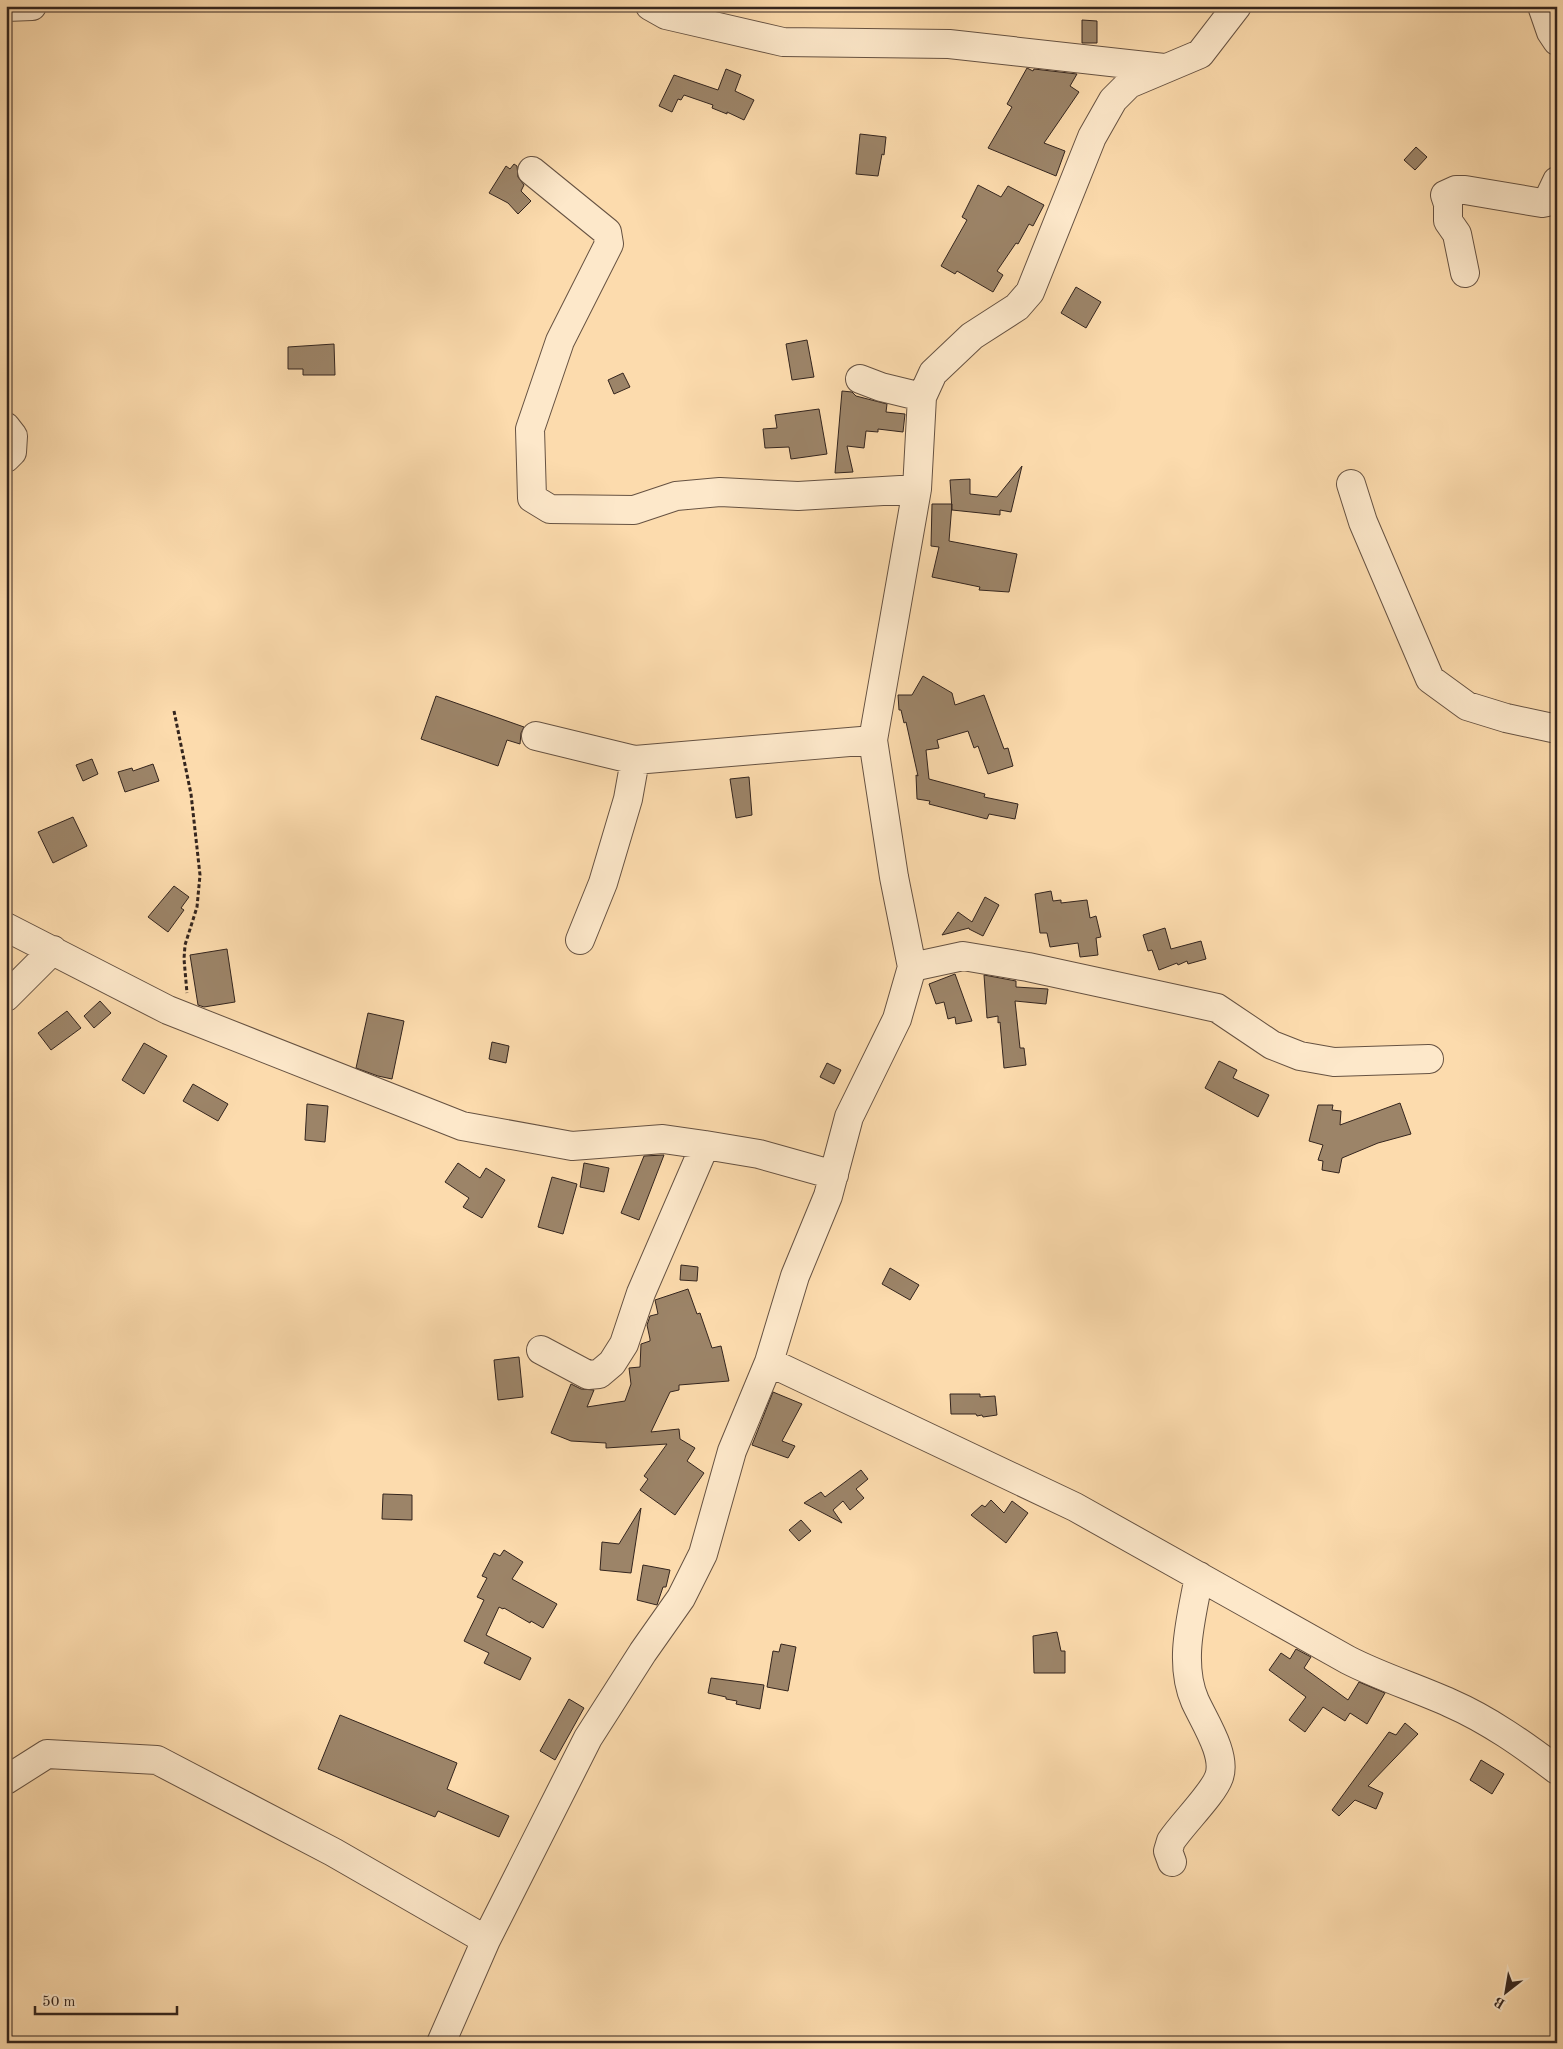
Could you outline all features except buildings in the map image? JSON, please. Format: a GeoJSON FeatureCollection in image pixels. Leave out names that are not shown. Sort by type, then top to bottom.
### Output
{"type":"FeatureCollection","features":[{"type":"Feature","properties":{"kind":"street"},"geometry":{"type":"LineString","coordinates":[[6,6],[32,6]]}},
{"type":"Feature","properties":{"kind":"street"},"geometry":{"type":"LineString","coordinates":[[650,6],[666,15],[783,42],[948,44],[1166,68]]}},
{"type":"Feature","properties":{"kind":"street"},"geometry":{"type":"LineString","coordinates":[[441,2043],[486,1940],[588,1738],[643,1652],[681,1598],[703,1554],[732,1451],[769,1362],[795,1276],[828,1196],[849,1117],[897,1019],[912,967],[894,877],[873,740],[917,489],[922,397],[933,373],[972,336],[1017,307],[1030,292],[1092,137],[1113,100],[1129,84],[1200,54],[1237,6]]}},
{"type":"Feature","properties":{"kind":"street"},"geometry":{"type":"LineString","coordinates":[[1542,6],[1551,32],[1557,41]]}},
{"type":"Feature","properties":{"kind":"street"},"geometry":{"type":"LineString","coordinates":[[532,171],[607,232],[608,244],[560,341],[530,429],[532,498],[550,509],[634,510],[676,496],[720,492],[798,496],[917,489]]}},
{"type":"Feature","properties":{"kind":"street"},"geometry":{"type":"LineString","coordinates":[[1465,273],[1456,234],[1448,221],[1448,204],[1445,195],[1456,190],[1477,191],[1542,203],[1547,202],[1557,181]]}},
{"type":"Feature","properties":{"kind":"street"},"geometry":{"type":"LineString","coordinates":[[860,379],[881,388],[922,397]]}},
{"type":"Feature","properties":{"kind":"street"},"geometry":{"type":"LineString","coordinates":[[6,427],[13,436],[12,452],[6,458]]}},
{"type":"Feature","properties":{"kind":"street"},"geometry":{"type":"LineString","coordinates":[[1351,484],[1363,522],[1430,679],[1467,706],[1506,718],[1557,729]]}},
{"type":"Feature","properties":{"kind":"street"},"geometry":{"type":"LineString","coordinates":[[536,736],[636,760],[873,740]]}},
{"type":"Feature","properties":{"kind":"street"},"geometry":{"type":"LineString","coordinates":[[580,940],[604,883],[628,799],[636,760]]}},
{"type":"Feature","properties":{"kind":"street"},"geometry":{"type":"LineString","coordinates":[[6,926],[168,1010],[462,1126],[572,1146],[663,1139],[759,1154],[834,1175]]}},
{"type":"Feature","properties":{"kind":"street"},"geometry":{"type":"LineString","coordinates":[[6,997],[53,950]]}},
{"type":"Feature","properties":{"kind":"street"},"geometry":{"type":"LineString","coordinates":[[912,967],[963,956],[1028,967],[1217,1008],[1272,1045],[1300,1056],[1334,1062],[1429,1059]]}},
{"type":"Feature","properties":{"kind":"street"},"geometry":{"type":"LineString","coordinates":[[541,1350],[588,1375],[599,1374],[612,1363],[624,1344],[641,1293],[705,1145]]}},
{"type":"Feature","properties":{"kind":"street"},"geometry":{"type":"LineString","coordinates":[[769,1362],[1075,1507],[1366,1669],[1452,1704],[1491,1724],[1557,1770]]}},
{"type":"Feature","properties":{"kind":"street"},"geometry":{"type":"LineString","coordinates":[[1172,1862],[1168,1850],[1171,1841],[1215,1785],[1221,1770],[1214,1742],[1194,1699],[1189,1675],[1188,1643],[1199,1576]]}},
{"type":"Feature","properties":{"kind":"street"},"geometry":{"type":"LineString","coordinates":[[6,1780],[47,1754],[157,1760],[333,1852],[486,1940]]}},
{"type":"Feature","properties":{"kind":"path"},"geometry":{"type":"LineString","coordinates":[[174,711],[191,794],[200,875],[197,907],[185,945],[184,959],[189,1018]]}}]}
